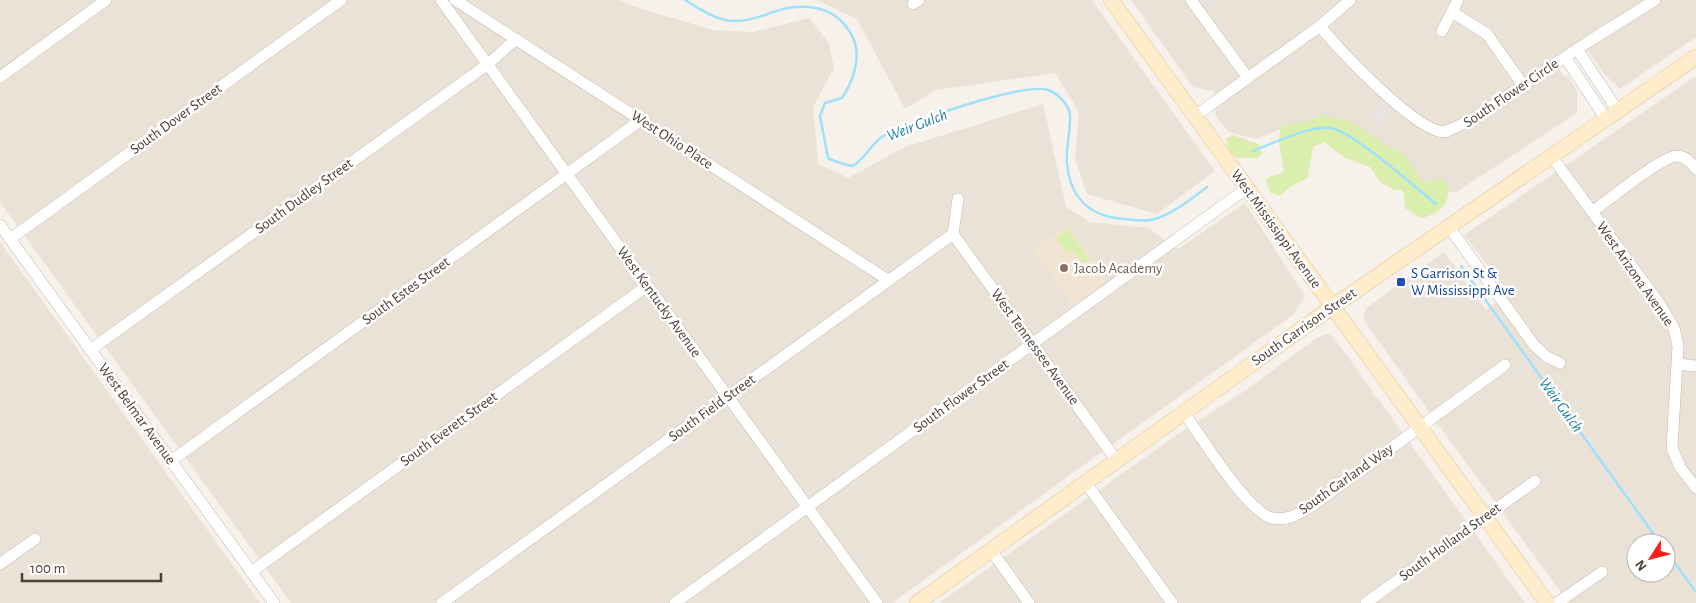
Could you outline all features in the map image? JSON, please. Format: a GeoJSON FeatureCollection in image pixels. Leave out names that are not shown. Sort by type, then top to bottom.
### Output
{"type":"FeatureCollection","features":[{"type":"Feature","properties":{"kind":"main road","name":"West Mississippi Avenue"},"geometry":{"type":"LineString","coordinates":[[1111,0],[1547,603]]}},
{"type":"Feature","properties":{"kind":"main road","name":"South Garrison Street"},"geometry":{"type":"LineString","coordinates":[[917,603],[1332,307],[1696,57]]}},
{"type":"Feature","properties":{"kind":"street"},"geometry":{"type":"LineString","coordinates":[[0,77],[106,0]]}},
{"type":"Feature","properties":{"kind":"street","name":"South Dover Street"},"geometry":{"type":"LineString","coordinates":[[10,239],[342,0]]}},
{"type":"Feature","properties":{"kind":"street","name":"West Kentucky Avenue"},"geometry":{"type":"LineString","coordinates":[[441,0],[877,603]]}},
{"type":"Feature","properties":{"kind":"street","name":"West Ohio Place"},"geometry":{"type":"LineString","coordinates":[[455,0],[888,280]]}},
{"type":"Feature","properties":{"kind":"street"},"geometry":{"type":"LineString","coordinates":[[1191,0],[1248,78]]}},
{"type":"Feature","properties":{"kind":"street"},"geometry":{"type":"LineString","coordinates":[[1195,116],[1320,26],[1350,0]]}},
{"type":"Feature","properties":{"kind":"street"},"geometry":{"type":"LineString","coordinates":[[1442,31],[1458,0]]}},
{"type":"Feature","properties":{"kind":"street","name":"South Flower Circle"},"geometry":{"type":"LineString","coordinates":[[1320,26],[1340,51],[1370,81],[1421,122],[1438,132],[1449,132],[1655,0]]}},
{"type":"Feature","properties":{"kind":"street"},"geometry":{"type":"LineString","coordinates":[[1452,12],[1480,28],[1490,38],[1523,85]]}},
{"type":"Feature","properties":{"kind":"street","name":"South Dudley Street"},"geometry":{"type":"LineString","coordinates":[[90,350],[488,64],[516,39]]}},
{"type":"Feature","properties":{"kind":"street"},"geometry":{"type":"LineString","coordinates":[[1577,49],[1612,115]]}},
{"type":"Feature","properties":{"kind":"street","name":"South Flower Circle"},"geometry":{"type":"LineString","coordinates":[[1565,57],[1612,115]]}},
{"type":"Feature","properties":{"kind":"street","name":"South Estes Street"},"geometry":{"type":"LineString","coordinates":[[171,461],[641,120]]}},
{"type":"Feature","properties":{"kind":"street","name":"West Arizona Avenue"},"geometry":{"type":"LineString","coordinates":[[1552,157],[1670,320],[1677,341],[1678,364],[1672,448],[1676,460],[1696,488]]}},
{"type":"Feature","properties":{"kind":"street"},"geometry":{"type":"LineString","coordinates":[[1592,212],[1656,166],[1672,157],[1684,158],[1696,169]]}},
{"type":"Feature","properties":{"kind":"street","name":"South Flower Street"},"geometry":{"type":"LineString","coordinates":[[675,603],[1247,188]]}},
{"type":"Feature","properties":{"kind":"street"},"geometry":{"type":"LineString","coordinates":[[953,234],[958,200]]}},
{"type":"Feature","properties":{"kind":"street","name":"West Belmar Avenue"},"geometry":{"type":"LineString","coordinates":[[0,225],[274,603]]}},
{"type":"Feature","properties":{"kind":"street"},"geometry":{"type":"LineString","coordinates":[[1449,227],[1534,344],[1547,357],[1560,363]]}},
{"type":"Feature","properties":{"kind":"street","name":"South Field Street"},"geometry":{"type":"LineString","coordinates":[[442,603],[953,234]]}},
{"type":"Feature","properties":{"kind":"street","name":"West Tennessee Avenue"},"geometry":{"type":"LineString","coordinates":[[953,234],[1117,461]]}},
{"type":"Feature","properties":{"kind":"street","name":"South Everett Street"},"geometry":{"type":"LineString","coordinates":[[251,572],[647,286]]}},
{"type":"Feature","properties":{"kind":"street"},"geometry":{"type":"LineString","coordinates":[[1678,364],[1696,366]]}},
{"type":"Feature","properties":{"kind":"street","name":"South Garland Way"},"geometry":{"type":"LineString","coordinates":[[1184,413],[1251,505],[1267,516],[1278,519],[1293,517],[1505,365]]}},
{"type":"Feature","properties":{"kind":"street","name":"South Holland Street"},"geometry":{"type":"LineString","coordinates":[[1366,603],[1535,481]]}},
{"type":"Feature","properties":{"kind":"street"},"geometry":{"type":"LineString","coordinates":[[1086,483],[1172,603]]}},
{"type":"Feature","properties":{"kind":"street"},"geometry":{"type":"LineString","coordinates":[[0,564],[35,539]]}},
{"type":"Feature","properties":{"kind":"street"},"geometry":{"type":"LineString","coordinates":[[991,550],[1029,603]]}},
{"type":"Feature","properties":{"kind":"street"},"geometry":{"type":"LineString","coordinates":[[1557,603],[1602,572]]}},
{"type":"Feature","properties":{"kind":"shaded area"},"geometry":{"type":"Polygon","coordinates":[[[0,0],[619,0],[639,8],[713,30],[754,32],[809,18],[829,43],[834,68],[813,107],[818,164],[848,178],[905,147],[1043,104],[1066,207],[1090,222],[1148,228],[1178,249],[1245,203],[1305,296],[1294,314],[892,603],[291,603],[0,202],[0,0]]]}},
{"type":"Feature","properties":{"kind":"shaded area"},"geometry":{"type":"Polygon","coordinates":[[[817,0],[1092,0],[1215,171],[1157,214],[1087,194],[1075,158],[1079,112],[1055,73],[936,90],[905,109],[857,19],[817,0]]]}},
{"type":"Feature","properties":{"kind":"shaded area"},"geometry":{"type":"Polygon","coordinates":[[[1131,0],[1696,0],[1696,37],[1620,89],[1604,74],[1584,45],[1555,63],[1563,75],[1569,77],[1577,91],[1577,113],[1455,193],[1424,184],[1365,141],[1286,127],[1257,139],[1228,132],[1216,116],[1213,91],[1193,87],[1131,0]]]}},
{"type":"Feature","properties":{"kind":"shaded area"},"geometry":{"type":"Polygon","coordinates":[[[1696,76],[1696,603],[1569,603],[1365,322],[1363,314],[1368,307],[1444,252],[1486,310],[1509,293],[1464,235],[1696,76]]]}},
{"type":"Feature","properties":{"kind":"shaded area"},"geometry":{"type":"Polygon","coordinates":[[[1380,103],[1391,112],[1379,127],[1368,118],[1380,103]]]}},
{"type":"Feature","properties":{"kind":"shaded area"},"geometry":{"type":"Polygon","coordinates":[[[1067,225],[1107,280],[1073,305],[1033,250],[1067,225]]]}},
{"type":"Feature","properties":{"kind":"shaded area"},"geometry":{"type":"Polygon","coordinates":[[[0,242],[260,603],[0,603],[0,242]]]}},
{"type":"Feature","properties":{"kind":"shaded area"},"geometry":{"type":"Polygon","coordinates":[[[1327,334],[1332,336],[1343,350],[1373,392],[1371,393],[1379,400],[1525,603],[939,603],[1181,432],[1243,392],[1317,338],[1327,334]]]}},
{"type":"Feature","properties":{"kind":"green space"},"geometry":{"type":"Polygon","coordinates":[[[1322,115],[1342,119],[1359,126],[1385,145],[1399,151],[1407,157],[1420,179],[1425,182],[1441,179],[1445,181],[1448,192],[1447,198],[1440,210],[1421,218],[1405,208],[1404,193],[1401,190],[1395,190],[1380,182],[1370,167],[1345,158],[1324,142],[1313,147],[1306,179],[1291,186],[1280,196],[1270,192],[1266,179],[1284,171],[1279,143],[1280,128],[1284,125],[1308,122],[1322,115]]]}},
{"type":"Feature","properties":{"kind":"green space"},"geometry":{"type":"Polygon","coordinates":[[[1232,135],[1259,144],[1262,154],[1257,158],[1238,158],[1233,155],[1226,139],[1232,135]]]}},
{"type":"Feature","properties":{"kind":"green space"},"geometry":{"type":"Polygon","coordinates":[[[1068,229],[1090,260],[1083,264],[1073,251],[1068,254],[1056,238],[1068,229]]]}},
{"type":"Feature","properties":{"kind":"waterway","name":"Weir Gulch"},"geometry":{"type":"LineString","coordinates":[[685,0],[710,14],[730,21],[744,21],[782,9],[809,7],[827,12],[843,22],[849,30],[856,47],[855,70],[842,98],[825,103],[820,116],[828,158],[836,161],[853,166],[882,137],[895,131],[965,105],[1015,92],[1035,89],[1048,90],[1055,93],[1069,110],[1070,122],[1067,157],[1069,175],[1077,196],[1092,210],[1113,217],[1152,220],[1176,209],[1207,187]]}},
{"type":"Feature","properties":{"kind":"waterway","name":"Weir Gulch"},"geometry":{"type":"LineString","coordinates":[[1253,151],[1302,132],[1330,128],[1352,138],[1436,204]]}},
{"type":"Feature","properties":{"kind":"waterway","name":"Weir Gulch"},"geometry":{"type":"LineString","coordinates":[[1461,266],[1653,533]]}},
{"type":"Feature","properties":{"kind":"waterway","name":"Weir Gulch"},"geometry":{"type":"LineString","coordinates":[[1676,565],[1696,592]]}},
{"type":"Feature","properties":{"kind":"place","name":"Jacob Academy"},"geometry":{"type":"Point","coordinates":[1064,268]}},
{"type":"Feature","properties":{"kind":"place","name":"S Garrison St & W Mississippi Ave"},"geometry":{"type":"Point","coordinates":[1401,282]}}]}
